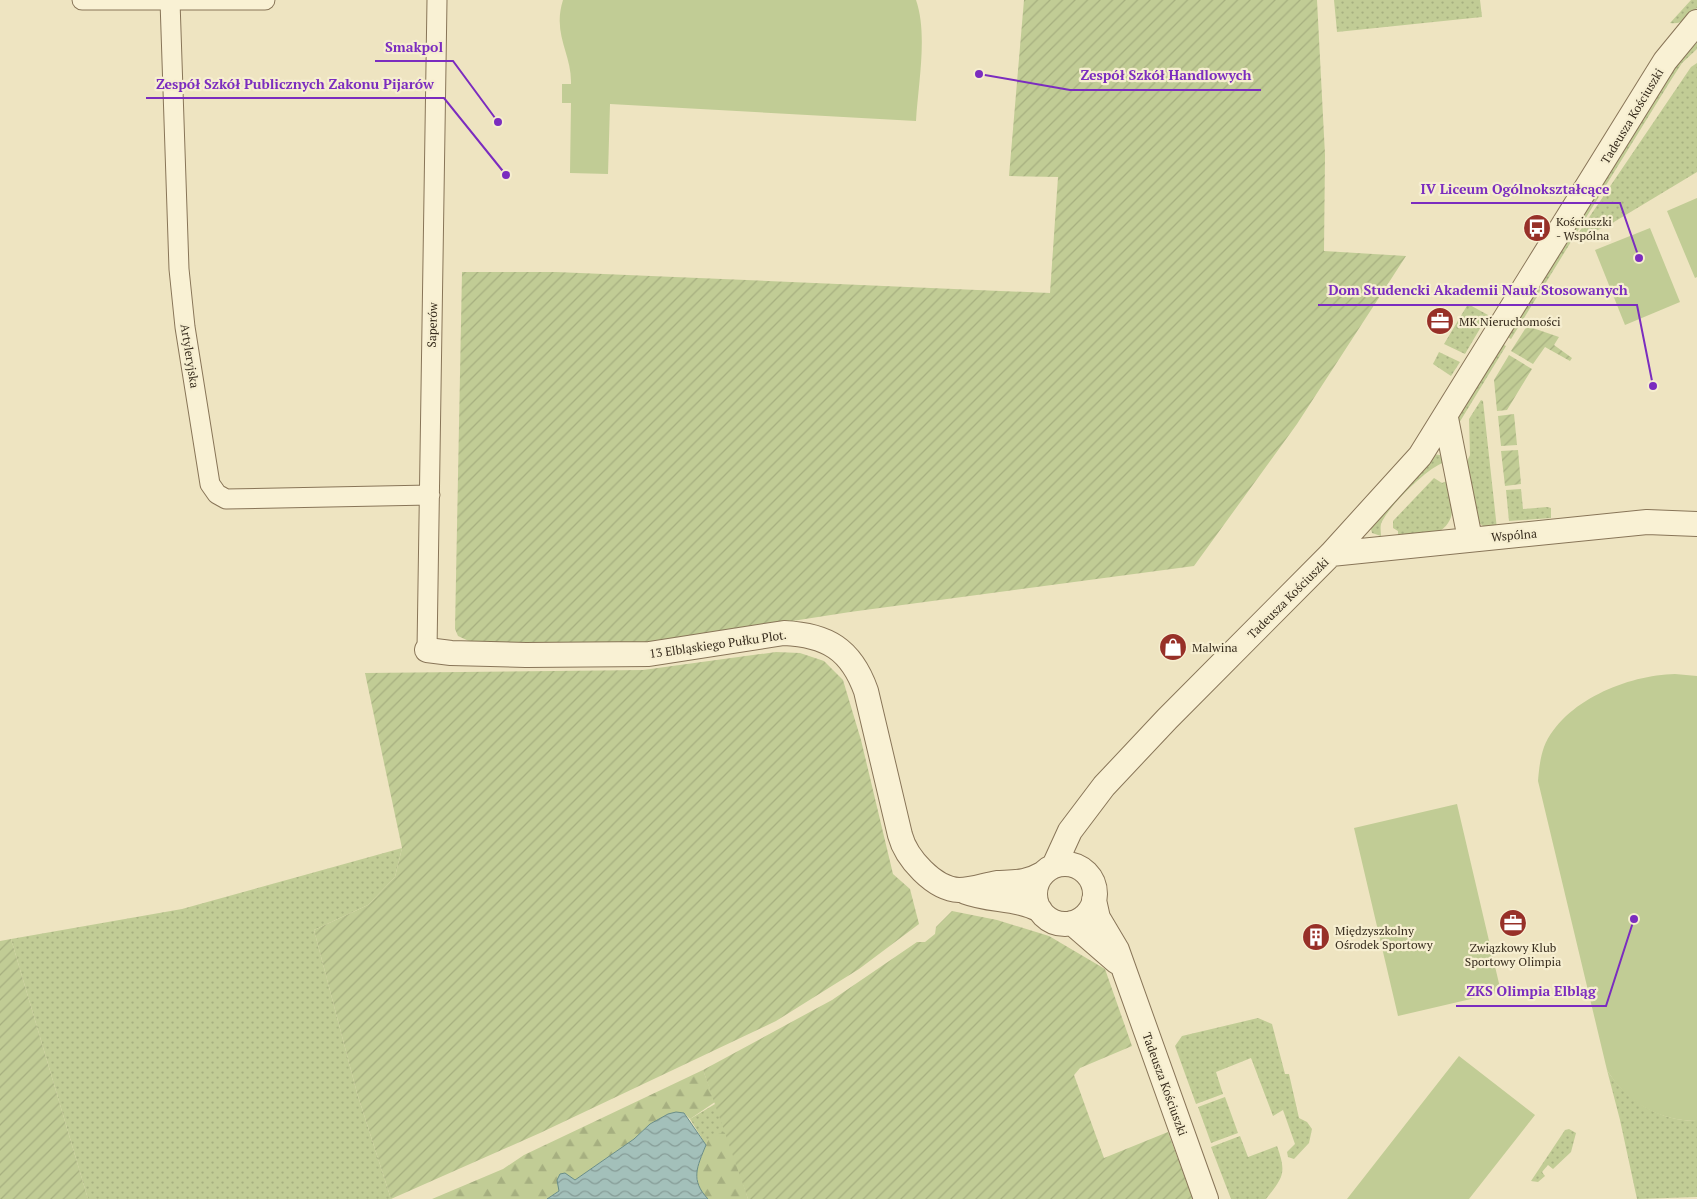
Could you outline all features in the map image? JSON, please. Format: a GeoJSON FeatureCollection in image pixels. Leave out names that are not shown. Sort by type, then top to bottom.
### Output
{"type":"FeatureCollection","features":[{"type":"Feature","properties":{"kind":"street"},"geometry":{"type":"LineString","coordinates":[[82,0],[170,2],[266,0]]}},
{"type":"Feature","properties":{"kind":"street","name":"Saperów"},"geometry":{"type":"LineString","coordinates":[[427,650],[437,0]]}},
{"type":"Feature","properties":{"kind":"street","name":"Artyleryjska"},"geometry":{"type":"LineString","coordinates":[[170,2],[179,269],[185,327],[210,484],[217,494],[226,499],[430,496]]}},
{"type":"Feature","properties":{"kind":"street","name":"Tadeusza Kościuszki"},"geometry":{"type":"LineString","coordinates":[[1048,870],[1070,831],[1099,792],[1167,719],[1331,554],[1420,456],[1446,418],[1665,61],[1697,22]]}},
{"type":"Feature","properties":{"kind":"street"},"geometry":{"type":"LineString","coordinates":[[1446,418],[1470,539]]}},
{"type":"Feature","properties":{"kind":"street","name":"Wspólna"},"geometry":{"type":"LineString","coordinates":[[1331,554],[1647,522],[1697,524]]}},
{"type":"Feature","properties":{"kind":"street","name":"13 Elbląskiego Pułku Plot."},"geometry":{"type":"LineString","coordinates":[[427,650],[452,653],[544,656],[649,654],[784,633],[806,634],[820,638],[844,653],[860,676],[866,691],[900,835],[906,853],[920,868],[947,888],[962,890],[994,900],[1030,905],[1040,910]]}},
{"type":"Feature","properties":{"kind":"street"},"geometry":{"type":"LineString","coordinates":[[1083,815],[1081,855],[1084,872]]}},
{"type":"Feature","properties":{"kind":"street"},"geometry":{"type":"LineString","coordinates":[[1070,865],[1084,872],[1093,884],[1094,900],[1086,914],[1072,923],[1057,923],[1040,910],[1035,896],[1035,888],[1048,870],[1070,865]]}},
{"type":"Feature","properties":{"kind":"street","name":"13 Elbląskiego Pułku Plot."},"geometry":{"type":"LineString","coordinates":[[962,890],[995,884],[1024,882],[1048,870]]}},
{"type":"Feature","properties":{"kind":"street","name":"Tadeusza Kościuszki"},"geometry":{"type":"LineString","coordinates":[[1094,900],[1098,918],[1112,938],[1206,1199]]}},
{"type":"Feature","properties":{"kind":"street","name":"Tadeusza Kościuszki"},"geometry":{"type":"LineString","coordinates":[[1072,923],[1123,968]]}},
{"type":"Feature","properties":{"kind":"green space"},"geometry":{"type":"Polygon","coordinates":[[[563,0],[916,0],[920,13],[922,44],[916,121],[610,104],[608,174],[570,173],[571,103],[562,103],[562,84],[571,84],[569,63],[560,24],[563,0]]]}},
{"type":"Feature","properties":{"kind":"green space"},"geometry":{"type":"Polygon","coordinates":[[[1024,0],[1317,0],[1325,155],[1324,251],[1406,256],[1297,424],[1194,566],[850,612],[645,644],[471,642],[458,636],[455,629],[462,272],[556,272],[1050,293],[1058,177],[1009,176],[1024,0]]]}},
{"type":"Feature","properties":{"kind":"green space"},"geometry":{"type":"Polygon","coordinates":[[[1334,0],[1480,0],[1482,17],[1337,32],[1334,0]]]}},
{"type":"Feature","properties":{"kind":"green space"},"geometry":{"type":"Polygon","coordinates":[[[1691,0],[1697,0],[1697,8],[1682,22],[1670,23],[1691,0]]]}},
{"type":"Feature","properties":{"kind":"green space"},"geometry":{"type":"Polygon","coordinates":[[[1697,33],[1697,49],[1682,63],[1671,80],[1511,339],[1504,335],[1613,159],[1697,33]]]}},
{"type":"Feature","properties":{"kind":"green space"},"geometry":{"type":"Polygon","coordinates":[[[1697,63],[1697,172],[1609,225],[1573,241],[1691,67],[1697,63]]]}},
{"type":"Feature","properties":{"kind":"green space"},"geometry":{"type":"Polygon","coordinates":[[[1697,198],[1697,277],[1695,278],[1667,211],[1697,198]]]}},
{"type":"Feature","properties":{"kind":"green space"},"geometry":{"type":"Polygon","coordinates":[[[1650,228],[1680,302],[1625,325],[1595,250],[1650,228]]]}},
{"type":"Feature","properties":{"kind":"green space"},"geometry":{"type":"Polygon","coordinates":[[[1468,304],[1488,315],[1465,354],[1444,344],[1468,304]]]}},
{"type":"Feature","properties":{"kind":"green space"},"geometry":{"type":"Polygon","coordinates":[[[1527,326],[1559,337],[1554,345],[1572,358],[1570,361],[1545,347],[1533,364],[1511,351],[1527,326]]]}},
{"type":"Feature","properties":{"kind":"green space"},"geometry":{"type":"Polygon","coordinates":[[[1500,343],[1506,346],[1456,428],[1461,409],[1500,343]]]}},
{"type":"Feature","properties":{"kind":"green space"},"geometry":{"type":"Polygon","coordinates":[[[1439,352],[1460,362],[1451,376],[1433,364],[1439,352]]]}},
{"type":"Feature","properties":{"kind":"green space"},"geometry":{"type":"Polygon","coordinates":[[[1509,355],[1532,369],[1507,410],[1497,411],[1494,380],[1509,355]]]}},
{"type":"Feature","properties":{"kind":"green space"},"geometry":{"type":"Polygon","coordinates":[[[1481,400],[1483,401],[1497,529],[1487,529],[1475,520],[1465,466],[1470,455],[1469,419],[1481,400]]]}},
{"type":"Feature","properties":{"kind":"green space"},"geometry":{"type":"Polygon","coordinates":[[[1514,414],[1517,445],[1501,446],[1498,416],[1514,414]]]}},
{"type":"Feature","properties":{"kind":"green space"},"geometry":{"type":"Polygon","coordinates":[[[1518,450],[1521,484],[1505,486],[1501,451],[1518,450]]]}},
{"type":"Feature","properties":{"kind":"green space"},"geometry":{"type":"Polygon","coordinates":[[[1433,454],[1440,455],[1443,463],[1418,480],[1399,499],[1384,517],[1381,524],[1381,536],[1372,533],[1370,525],[1433,454]]]}},
{"type":"Feature","properties":{"kind":"green space"},"geometry":{"type":"Polygon","coordinates":[[[1434,478],[1442,483],[1447,481],[1452,502],[1450,520],[1440,531],[1398,536],[1398,531],[1393,528],[1393,521],[1434,478]]]}},
{"type":"Feature","properties":{"kind":"green space"},"geometry":{"type":"Polygon","coordinates":[[[1521,489],[1523,509],[1551,508],[1551,518],[1509,521],[1506,490],[1521,489]]]}},
{"type":"Feature","properties":{"kind":"green space"},"geometry":{"type":"Polygon","coordinates":[[[776,652],[800,653],[824,661],[843,680],[861,740],[893,874],[910,889],[919,924],[859,969],[776,1021],[540,1133],[391,1199],[357,1093],[314,930],[368,905],[395,877],[402,848],[365,673],[643,670],[776,652]]]}},
{"type":"Feature","properties":{"kind":"green space"},"geometry":{"type":"Polygon","coordinates":[[[1675,674],[1697,676],[1697,1121],[1670,1118],[1645,1108],[1624,1091],[1607,1070],[1538,781],[1544,747],[1553,731],[1566,716],[1581,704],[1618,685],[1637,679],[1675,674]]]}},
{"type":"Feature","properties":{"kind":"green space"},"geometry":{"type":"Polygon","coordinates":[[[1457,804],[1501,992],[1398,1016],[1354,828],[1457,804]]]}},
{"type":"Feature","properties":{"kind":"green space"},"geometry":{"type":"Polygon","coordinates":[[[402,848],[395,877],[368,905],[314,930],[357,1093],[391,1199],[88,1199],[11,939],[182,909],[402,848]]]}},
{"type":"Feature","properties":{"kind":"green space"},"geometry":{"type":"Polygon","coordinates":[[[952,911],[997,920],[1049,936],[1105,969],[1132,1046],[1080,1068],[1074,1075],[1104,1158],[1168,1132],[1193,1199],[748,1199],[703,1070],[832,1000],[917,942],[925,942],[935,934],[936,927],[952,911]]]}},
{"type":"Feature","properties":{"kind":"green space"},"geometry":{"type":"Polygon","coordinates":[[[11,939],[88,1199],[0,1199],[0,941],[11,939]]]}},
{"type":"Feature","properties":{"kind":"green space"},"geometry":{"type":"Polygon","coordinates":[[[1258,1018],[1272,1024],[1285,1074],[1289,1074],[1299,1118],[1307,1122],[1312,1129],[1309,1143],[1294,1159],[1288,1157],[1287,1152],[1295,1144],[1283,1110],[1273,1116],[1251,1058],[1216,1072],[1223,1094],[1196,1104],[1175,1046],[1182,1036],[1258,1018]]]}},
{"type":"Feature","properties":{"kind":"green space"},"geometry":{"type":"Polygon","coordinates":[[[1459,1056],[1535,1115],[1469,1199],[1347,1199],[1459,1056]]]}},
{"type":"Feature","properties":{"kind":"green space"},"geometry":{"type":"Polygon","coordinates":[[[703,1070],[715,1102],[690,1119],[684,1113],[668,1114],[650,1124],[634,1139],[575,1180],[569,1177],[559,1191],[547,1199],[432,1199],[503,1169],[524,1155],[703,1070]]]}},
{"type":"Feature","properties":{"kind":"green space"},"geometry":{"type":"Polygon","coordinates":[[[1607,1070],[1624,1091],[1645,1107],[1670,1117],[1697,1121],[1697,1197],[1637,1199],[1607,1070]]]}},
{"type":"Feature","properties":{"kind":"green space"},"geometry":{"type":"Polygon","coordinates":[[[735,1092],[754,1134],[708,1140],[706,1145],[690,1119],[735,1092]]]}},
{"type":"Feature","properties":{"kind":"green space"},"geometry":{"type":"Polygon","coordinates":[[[1225,1097],[1238,1133],[1211,1143],[1198,1107],[1225,1097]]]}},
{"type":"Feature","properties":{"kind":"green space"},"geometry":{"type":"Polygon","coordinates":[[[1569,1129],[1576,1133],[1571,1152],[1553,1169],[1548,1165],[1542,1172],[1545,1176],[1538,1182],[1531,1181],[1565,1130],[1569,1129]]]}},
{"type":"Feature","properties":{"kind":"green space"},"geometry":{"type":"Polygon","coordinates":[[[736,1130],[732,1149],[748,1199],[708,1199],[699,1190],[696,1170],[708,1140],[718,1134],[736,1130]]]}},
{"type":"Feature","properties":{"kind":"green space"},"geometry":{"type":"Polygon","coordinates":[[[1240,1136],[1248,1157],[1277,1146],[1282,1163],[1282,1175],[1266,1199],[1231,1199],[1211,1147],[1240,1136]]]}},
{"type":"Feature","properties":{"kind":"water"},"geometry":{"type":"Polygon","coordinates":[[[684,1113],[706,1145],[698,1167],[697,1179],[702,1192],[708,1199],[547,1199],[559,1191],[557,1180],[560,1174],[565,1173],[575,1180],[634,1139],[650,1124],[668,1114],[684,1113]]]}},
{"type":"Feature","properties":{"kind":"place","name":"Zespół Szkół Handlowych"},"geometry":{"type":"Point","coordinates":[979,74]}},
{"type":"Feature","properties":{"kind":"place","name":"Smakpol"},"geometry":{"type":"Point","coordinates":[498,122]}},
{"type":"Feature","properties":{"kind":"place","name":"Zespół Szkół Publicznych Zakonu Pijarów"},"geometry":{"type":"Point","coordinates":[506,175]}},
{"type":"Feature","properties":{"kind":"place","name":"Kościuszki - Wspólna"},"geometry":{"type":"Point","coordinates":[1537,228]}},
{"type":"Feature","properties":{"kind":"place","name":"IV Liceum Ogólnokształcące"},"geometry":{"type":"Point","coordinates":[1639,258]}},
{"type":"Feature","properties":{"kind":"place","name":"MK Nieruchomości"},"geometry":{"type":"Point","coordinates":[1440,321]}},
{"type":"Feature","properties":{"kind":"place","name":"Dom Studencki Akademii Nauk Stosowanych"},"geometry":{"type":"Point","coordinates":[1653,386]}},
{"type":"Feature","properties":{"kind":"place","name":"Malwina"},"geometry":{"type":"Point","coordinates":[1173,647]}},
{"type":"Feature","properties":{"kind":"place","name":"ZKS Olimpia Elbląg"},"geometry":{"type":"Point","coordinates":[1634,919]}},
{"type":"Feature","properties":{"kind":"place","name":"Związkowy Klub Sportowy Olimpia"},"geometry":{"type":"Point","coordinates":[1513,923]}},
{"type":"Feature","properties":{"kind":"place","name":"Międzyszkolny Ośrodek Sportowy"},"geometry":{"type":"Point","coordinates":[1316,937]}}]}
